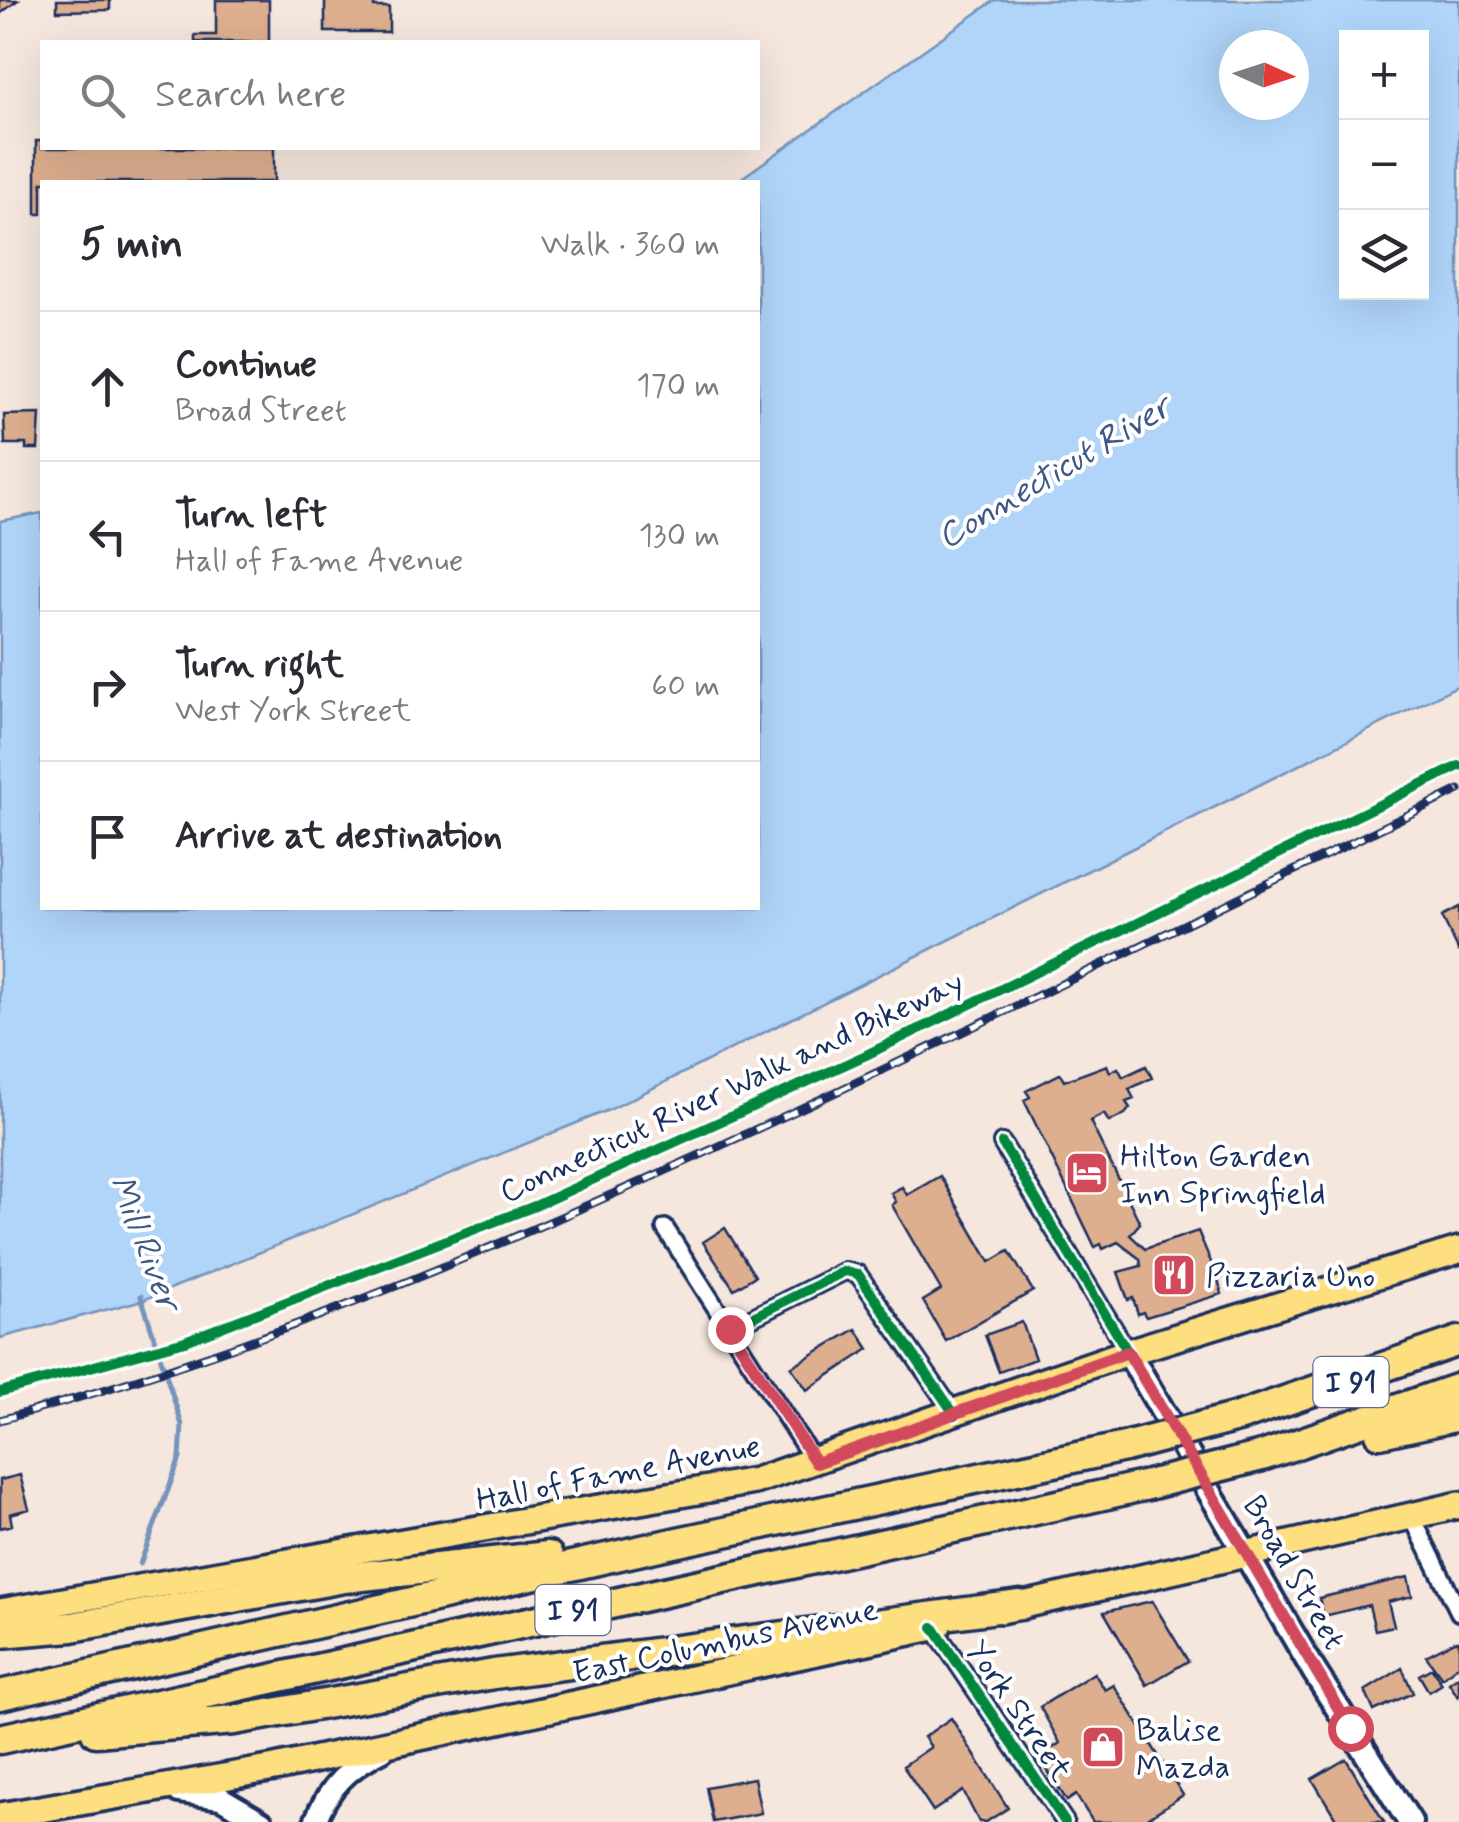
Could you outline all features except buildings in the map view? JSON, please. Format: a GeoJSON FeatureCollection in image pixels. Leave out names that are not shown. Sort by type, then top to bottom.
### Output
{"type":"FeatureCollection","features":[{"type":"Feature","properties":{"kind":"highway","name":"I 91"},"geometry":{"type":"LineString","coordinates":[[0,1694],[674,1542],[1125,1447],[1326,1391],[1459,1341]]}},
{"type":"Feature","properties":{"kind":"highway","name":"I 91"},"geometry":{"type":"LineString","coordinates":[[0,1740],[1148,1485],[1273,1452],[1459,1388]]}},
{"type":"Feature","properties":{"kind":"highway"},"geometry":{"type":"LineString","coordinates":[[1273,1452],[1459,1416]]}},
{"type":"Feature","properties":{"kind":"highway"},"geometry":{"type":"LineString","coordinates":[[0,1633],[72,1627],[344,1578],[674,1542]]}},
{"type":"Feature","properties":{"kind":"highway"},"geometry":{"type":"LineString","coordinates":[[0,1740],[234,1720],[494,1674],[1020,1605]]}},
{"type":"Feature","properties":{"kind":"main road","name":"Hall of Fame Avenue"},"geometry":{"type":"LineString","coordinates":[[0,1612],[677,1498],[816,1463],[1128,1352],[1459,1250]]}},
{"type":"Feature","properties":{"kind":"main road","name":"Broad Street"},"geometry":{"type":"LineString","coordinates":[[1128,1352],[1314,1671],[1410,1822]]}},
{"type":"Feature","properties":{"kind":"main road","name":"East Columbus Avenue"},"geometry":{"type":"LineString","coordinates":[[0,1816],[400,1742],[932,1627],[1459,1505]]}},
{"type":"Feature","properties":{"kind":"street"},"geometry":{"type":"LineString","coordinates":[[1002,1143],[1128,1352]]}},
{"type":"Feature","properties":{"kind":"street"},"geometry":{"type":"LineString","coordinates":[[665,1228],[816,1463]]}},
{"type":"Feature","properties":{"kind":"street"},"geometry":{"type":"LineString","coordinates":[[730,1329],[845,1270],[858,1274],[955,1415]]}},
{"type":"Feature","properties":{"kind":"street"},"geometry":{"type":"LineString","coordinates":[[1412,1517],[1459,1612]]}},
{"type":"Feature","properties":{"kind":"street","name":"York Street"},"geometry":{"type":"LineString","coordinates":[[932,1627],[1066,1822]]}},
{"type":"Feature","properties":{"kind":"street"},"geometry":{"type":"LineString","coordinates":[[314,1822],[329,1792],[344,1774],[400,1742]]}},
{"type":"Feature","properties":{"kind":"street"},"geometry":{"type":"LineString","coordinates":[[152,1790],[221,1798],[262,1822]]}},
{"type":"Feature","properties":{"kind":"water","name":"Connecticut River"},"geometry":{"type":"Polygon","coordinates":[[[995,0],[1459,0],[1459,685],[611,1109],[143,1300],[0,1338],[0,521],[40,513],[40,910],[760,910],[760,180],[739,180],[995,0]]]}},
{"type":"Feature","properties":{"kind":"waterway","name":"Mill River"},"geometry":{"type":"LineString","coordinates":[[140,1564],[180,1458],[182,1425],[141,1296]]}},
{"type":"Feature","properties":{"kind":"railway"},"geometry":{"type":"LineString","coordinates":[[0,1420],[203,1358],[499,1244],[873,1074],[1459,790]]}},
{"type":"Feature","properties":{"kind":"cycle path","name":"Connecticut River Walk and Bikeway"},"geometry":{"type":"LineString","coordinates":[[0,1392],[185,1341],[535,1206],[866,1055],[1459,766]]}},
{"type":"Feature","properties":{"kind":"cycle path"},"geometry":{"type":"LineString","coordinates":[[1002,1143],[1128,1352]]}},
{"type":"Feature","properties":{"kind":"cycle path"},"geometry":{"type":"LineString","coordinates":[[729,1329],[845,1271],[858,1274],[955,1415]]}},
{"type":"Feature","properties":{"kind":"cycle path"},"geometry":{"type":"LineString","coordinates":[[933,1627],[1065,1822]]}},
{"type":"Feature","properties":{"kind":"place","name":"Hilton Garden Inn Springfield"},"geometry":{"type":"Point","coordinates":[1087,1173]}},
{"type":"Feature","properties":{"kind":"place","name":"Pizzaria Uno"},"geometry":{"type":"Point","coordinates":[1174,1275]}},
{"type":"Feature","properties":{"kind":"place","name":"Balise Mazda"},"geometry":{"type":"Point","coordinates":[1103,1747]}},
{"type":"Feature","properties":{"kind":"route"},"geometry":{"type":"LineString","coordinates":[[730,1329],[816,1463],[1128,1352],[1350,1728]]}}]}
